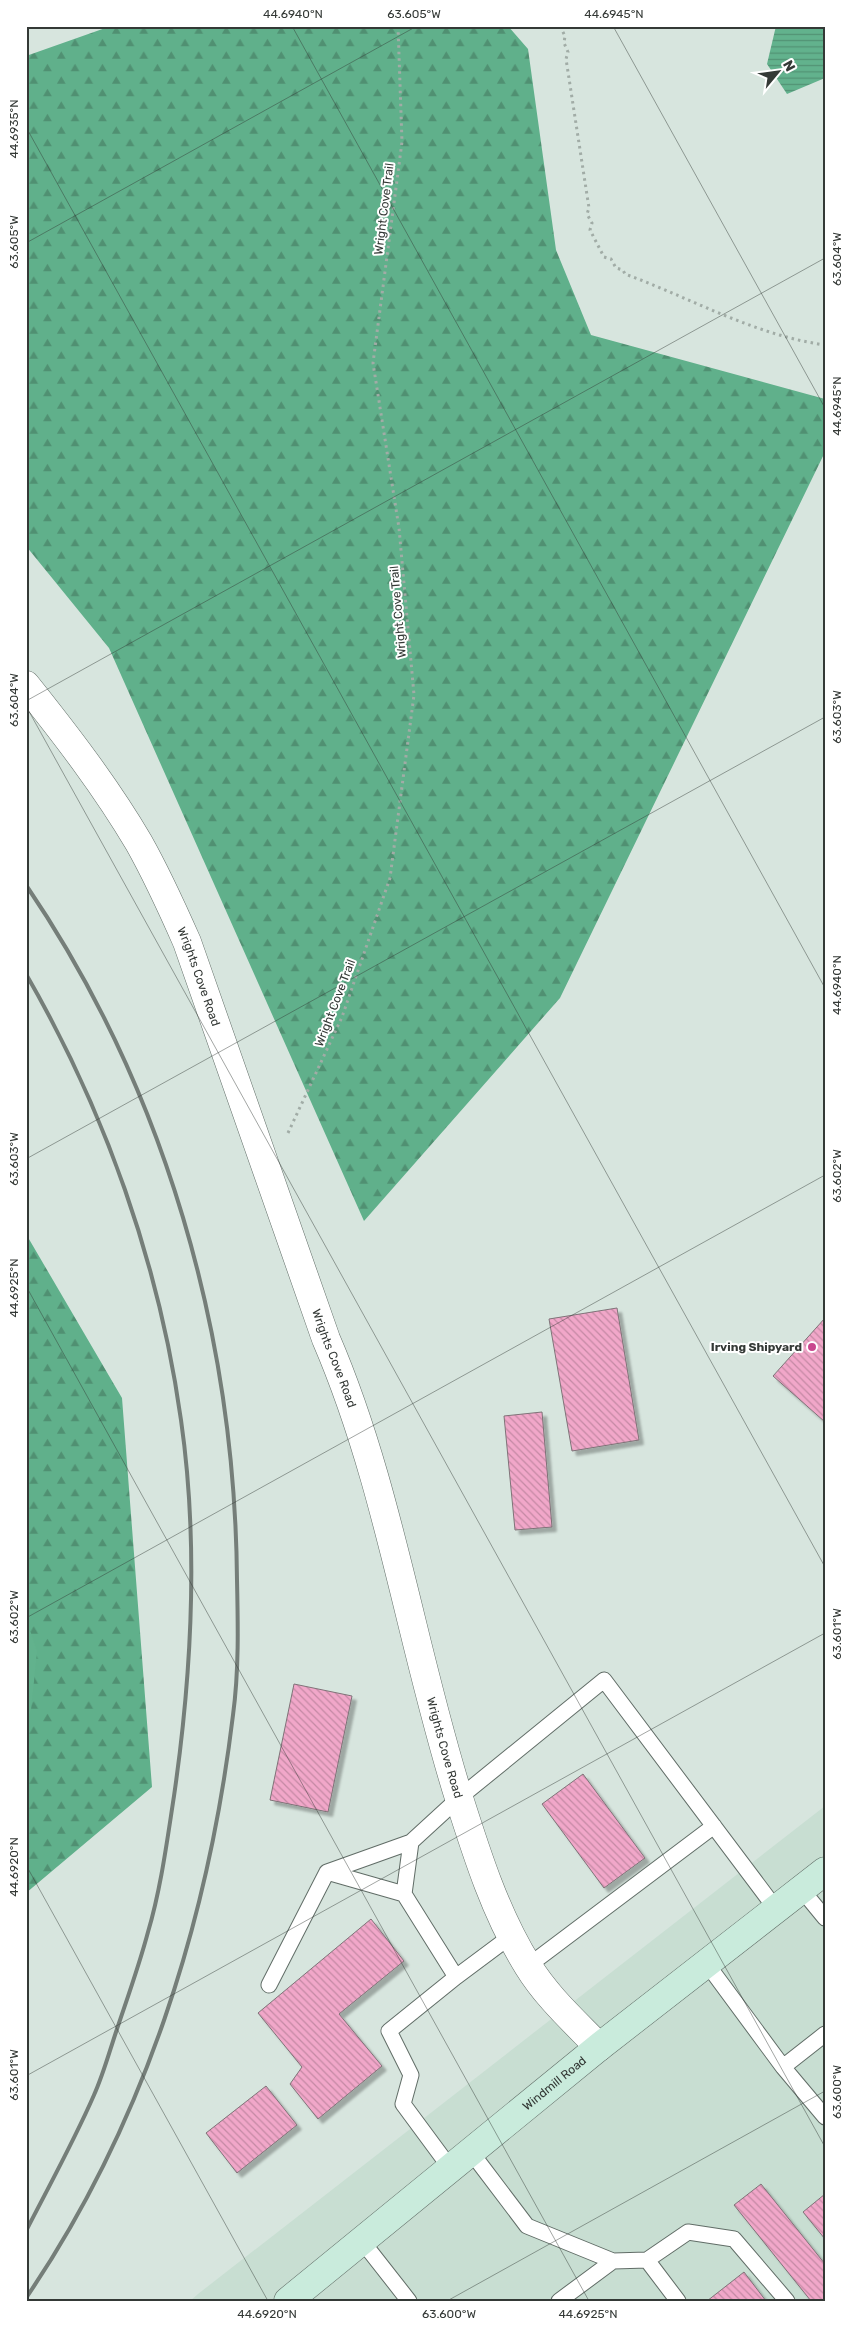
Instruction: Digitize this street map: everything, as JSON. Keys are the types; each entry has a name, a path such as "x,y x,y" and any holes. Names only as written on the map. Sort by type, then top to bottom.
{"main road":[{"name":"Windmill Road","path":"288,2301 599,2047 825,1871"}],"street":[{"name":"Wrights Cove Road","path":"26,685 77,749 138,842 165,891 187,942 326,1339 346,1385 394,1549 443,1746 488,1883 528,1966 548,1994 599,2047"}],"lane":[{"path":"269,1985 327,1872 411,1842 459,1798 604,1680 776,1909"},
{"path":"528,1966 714,1826"},
{"path":"411,1842 404,1894 456,1977"},
{"path":"327,1872 404,1894"},
{"path":"802,1890 825,1918"},
{"path":"512,1936 456,1977 390,2031 410,2075 403,2104 527,2226 613,2261 647,2260 688,2232 734,2239 787,2301"},
{"path":"707,1964 783,2067 825,2117"},
{"path":"783,2067 825,2034"},
{"path":"362,2241 409,2301"},
{"path":"647,2260 678,2301"},
{"path":"559,2301 613,2261"}],"path":[{"name":"Wright Cove Trail","path":"268,1174 342,1016 390,878 414,695 399,528 373,363 402,142 398,26"},
{"path":"560,26 566,36 564,43 568,52 566,59 589,208 587,214 592,223 590,230 604,257 611,259 616,268 623,270 625,274 765,331 792,339 825,345"}],"shaded area":[{"path":"776,26 825,26 825,78 787,94 767,64"},
{"path":"825,1806 825,2301 190,2301 198,2294"}],"green space":[{"path":"111,26 508,26 528,49 556,250 591,335 825,399 825,452 560,998 364,1221 109,648 26,546 26,56"},
{"path":"26,1234 122,1398 152,1787 26,1893"}],"building":[{"path":"617,1308 639,1440 572,1451 549,1319"},
{"name":"Irving Shipyard","path":"825,1318 825,1422 773,1376"},
{"path":"542,1412 552,1527 515,1530 504,1416"},
{"path":"294,1684 352,1696 328,1812 270,1800"},
{"path":"583,1774 645,1858 604,1888 542,1804"},
{"path":"371,1919 404,1961 339,2014 382,2066 318,2119 290,2084 302,2067 258,2013"},
{"path":"266,2086 297,2125 237,2173 206,2133"},
{"path":"761,2184 825,2264 825,2301 811,2301 734,2205"},
{"path":"825,2194 825,2239 803,2212"},
{"path":"744,2272 766,2301 707,2301"}],"waterway":[{"path":"26,1634 32,1652 26,1710"}],"railway":[{"path":"26,885 75,963 117,1045 153,1130 183,1217 206,1306 223,1397 233,1488 238,1631 235,1698 222,1792 207,1869 188,1945 164,2019 137,2092 105,2163 68,2232 26,2298"},
{"path":"26,974 80,1079 104,1134 143,1246 159,1303 181,1420 187,1467 191,1561 191,1608 185,1703 174,1796 153,1915 137,1970 97,2087 70,2146 26,2231"}],"place":[{"name":"Irving Shipyard","path":"812,1347"}]}
